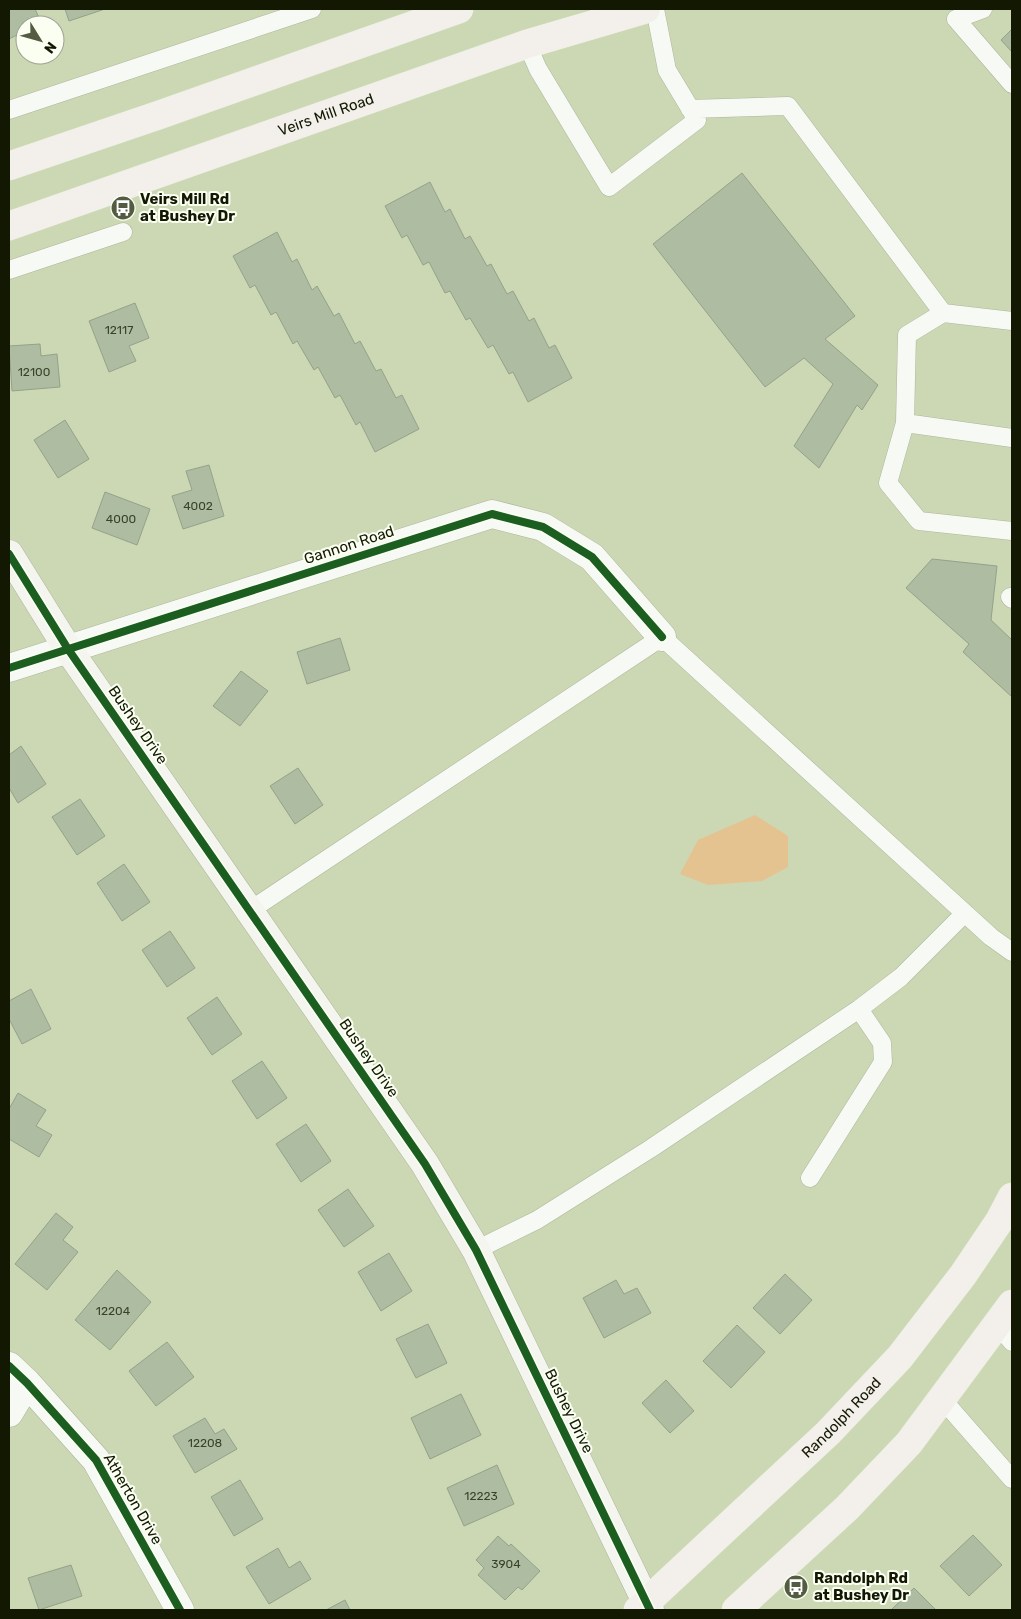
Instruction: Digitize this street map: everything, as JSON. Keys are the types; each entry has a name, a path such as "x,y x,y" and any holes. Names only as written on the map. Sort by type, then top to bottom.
{"main road":[{"path":"9,166 169,112 458,9"},
{"name":"Veirs Mill Road","path":"9,226 527,44 646,9"},
{"name":"Randolph Road","path":"645,1608 828,1433 900,1357 963,1275 1000,1220 1012,1197"},
{"path":"736,1610 847,1508 909,1443 942,1399 1007,1323"}],"street":[{"name":"Gannon Road","path":"9,668 492,514 543,527 592,557 662,637"},
{"name":"Bushey Drive","path":"9,554 68,649 425,1164 476,1250 645,1608"},
{"path":"9,1413 18,1374"},
{"name":"Atherton Drive","path":"18,1374 96,1460 180,1610"}],"lane":[{"path":"9,110 312,9"},
{"path":"527,44 538,70 609,187 697,120 667,70 655,9"},
{"path":"983,9 956,19 1012,84"},
{"path":"690,109 788,106 943,313"},
{"path":"9,270 123,232"},
{"path":"1012,321 943,313 907,335 905,423 888,483 919,520 1012,531"},
{"path":"905,423 1012,438"},
{"path":"250,911 662,637 991,937 1012,952"},
{"path":"476,1250 537,1220 634,1159 859,1009 901,977 965,913"},
{"path":"810,1178 883,1062 882,1043 859,1009"},
{"path":"942,1399 1012,1479"}],"shaded area":[{"path":"755,815 788,836 788,867 762,881 708,885 680,874 698,840"}],"building":[{"path":"9,9 35,9 38,15 15,15 15,36 9,39"},
{"path":"65,9 105,9 69,21"},
{"path":"1012,29 1012,52 1001,40"},
{"path":"742,173 855,316 825,339 878,385 862,410 857,405 819,468 794,446 833,384 804,358 765,387 653,244"},
{"path":"430,182 445,212 450,209 465,239 470,236 487,266 491,264 507,294 513,291 529,321 534,318 549,348 555,345 572,378 528,402 513,372 509,374 493,345 488,348 470,318 466,320 450,291 445,293 429,262 423,265 407,235 402,238 385,206"},
{"path":"277,232 292,262 297,259 312,290 317,286 334,316 339,313 355,344 360,341 376,371 381,369 396,398 402,395 419,429 375,452 360,422 356,425 340,395 335,398 318,367 314,370 297,341 293,344 276,312 271,315 255,285 250,288 233,256"},
{"path":"135,303 149,338 129,346 136,361 109,372 89,321"},
{"path":"40,344 41,356 57,354 60,387 12,391 9,346"},
{"path":"65,420 89,459 58,478 34,440"},
{"path":"209,465 224,516 183,529 172,496 192,490 186,471"},
{"path":"105,492 150,509 137,545 92,528"},
{"path":"932,559 997,566 991,620 1012,640 1012,697 963,652 969,644 906,588"},
{"path":"340,638 350,670 307,684 297,652"},
{"path":"241,671 268,691 240,726 213,706"},
{"path":"21,746 46,784 18,803 9,788 9,755"},
{"path":"298,768 323,805 295,824 270,786"},
{"path":"80,799 105,836 77,855 52,817"},
{"path":"124,864 150,902 122,921 97,883"},
{"path":"170,931 195,968 167,987 142,950"},
{"path":"31,989 51,1029 22,1044 9,1019 9,1001"},
{"path":"217,997 242,1034 212,1055 187,1018"},
{"path":"262,1061 287,1098 257,1119 232,1081"},
{"path":"18,1093 46,1110 36,1126 52,1135 39,1157 9,1139 9,1109"},
{"path":"306,1124 331,1161 301,1182 276,1144"},
{"path":"348,1189 374,1226 344,1247 318,1210"},
{"path":"56,1213 73,1227 63,1240 78,1252 47,1290 15,1264"},
{"path":"389,1253 412,1291 381,1311 358,1272"},
{"path":"117,1270 151,1302 110,1350 75,1320"},
{"path":"785,1274 812,1300 780,1334 753,1308"},
{"path":"616,1280 624,1294 637,1288 651,1313 604,1338 583,1298"},
{"path":"428,1324 447,1363 416,1378 396,1339"},
{"path":"737,1325 765,1352 731,1388 703,1361"},
{"path":"167,1342 194,1377 156,1406 129,1371"},
{"path":"666,1380 694,1411 670,1433 642,1403"},
{"path":"461,1394 481,1435 430,1459 411,1418"},
{"path":"205,1418 215,1434 224,1429 237,1449 195,1473 173,1436"},
{"path":"497,1465 514,1504 464,1526 447,1488"},
{"path":"240,1480 263,1519 234,1536 211,1497"},
{"path":"973,1535 1002,1565 969,1596 940,1566"},
{"path":"498,1536 509,1546 511,1544 540,1571 522,1590 518,1587 505,1600 478,1575 484,1568 476,1560"},
{"path":"278,1548 289,1568 300,1561 311,1579 269,1604 246,1567"},
{"path":"71,1565 82,1596 39,1610 28,1578"},
{"path":"914,1588 936,1610 891,1610"},
{"path":"345,1600 350,1610 326,1610"}],"cycle path":[{"path":"9,668 492,514 543,527 592,557 662,637"},
{"path":"9,554 68,649 425,1164 476,1250 650,1610"},
{"path":"9,1366 27,1383 96,1460 180,1610"}],"place":[{"name":"Veirs Mill Rd at Bushey Dr","path":"123,208"},
{"name":"Randolph Rd at Bushey Dr","path":"796,1587"}]}
